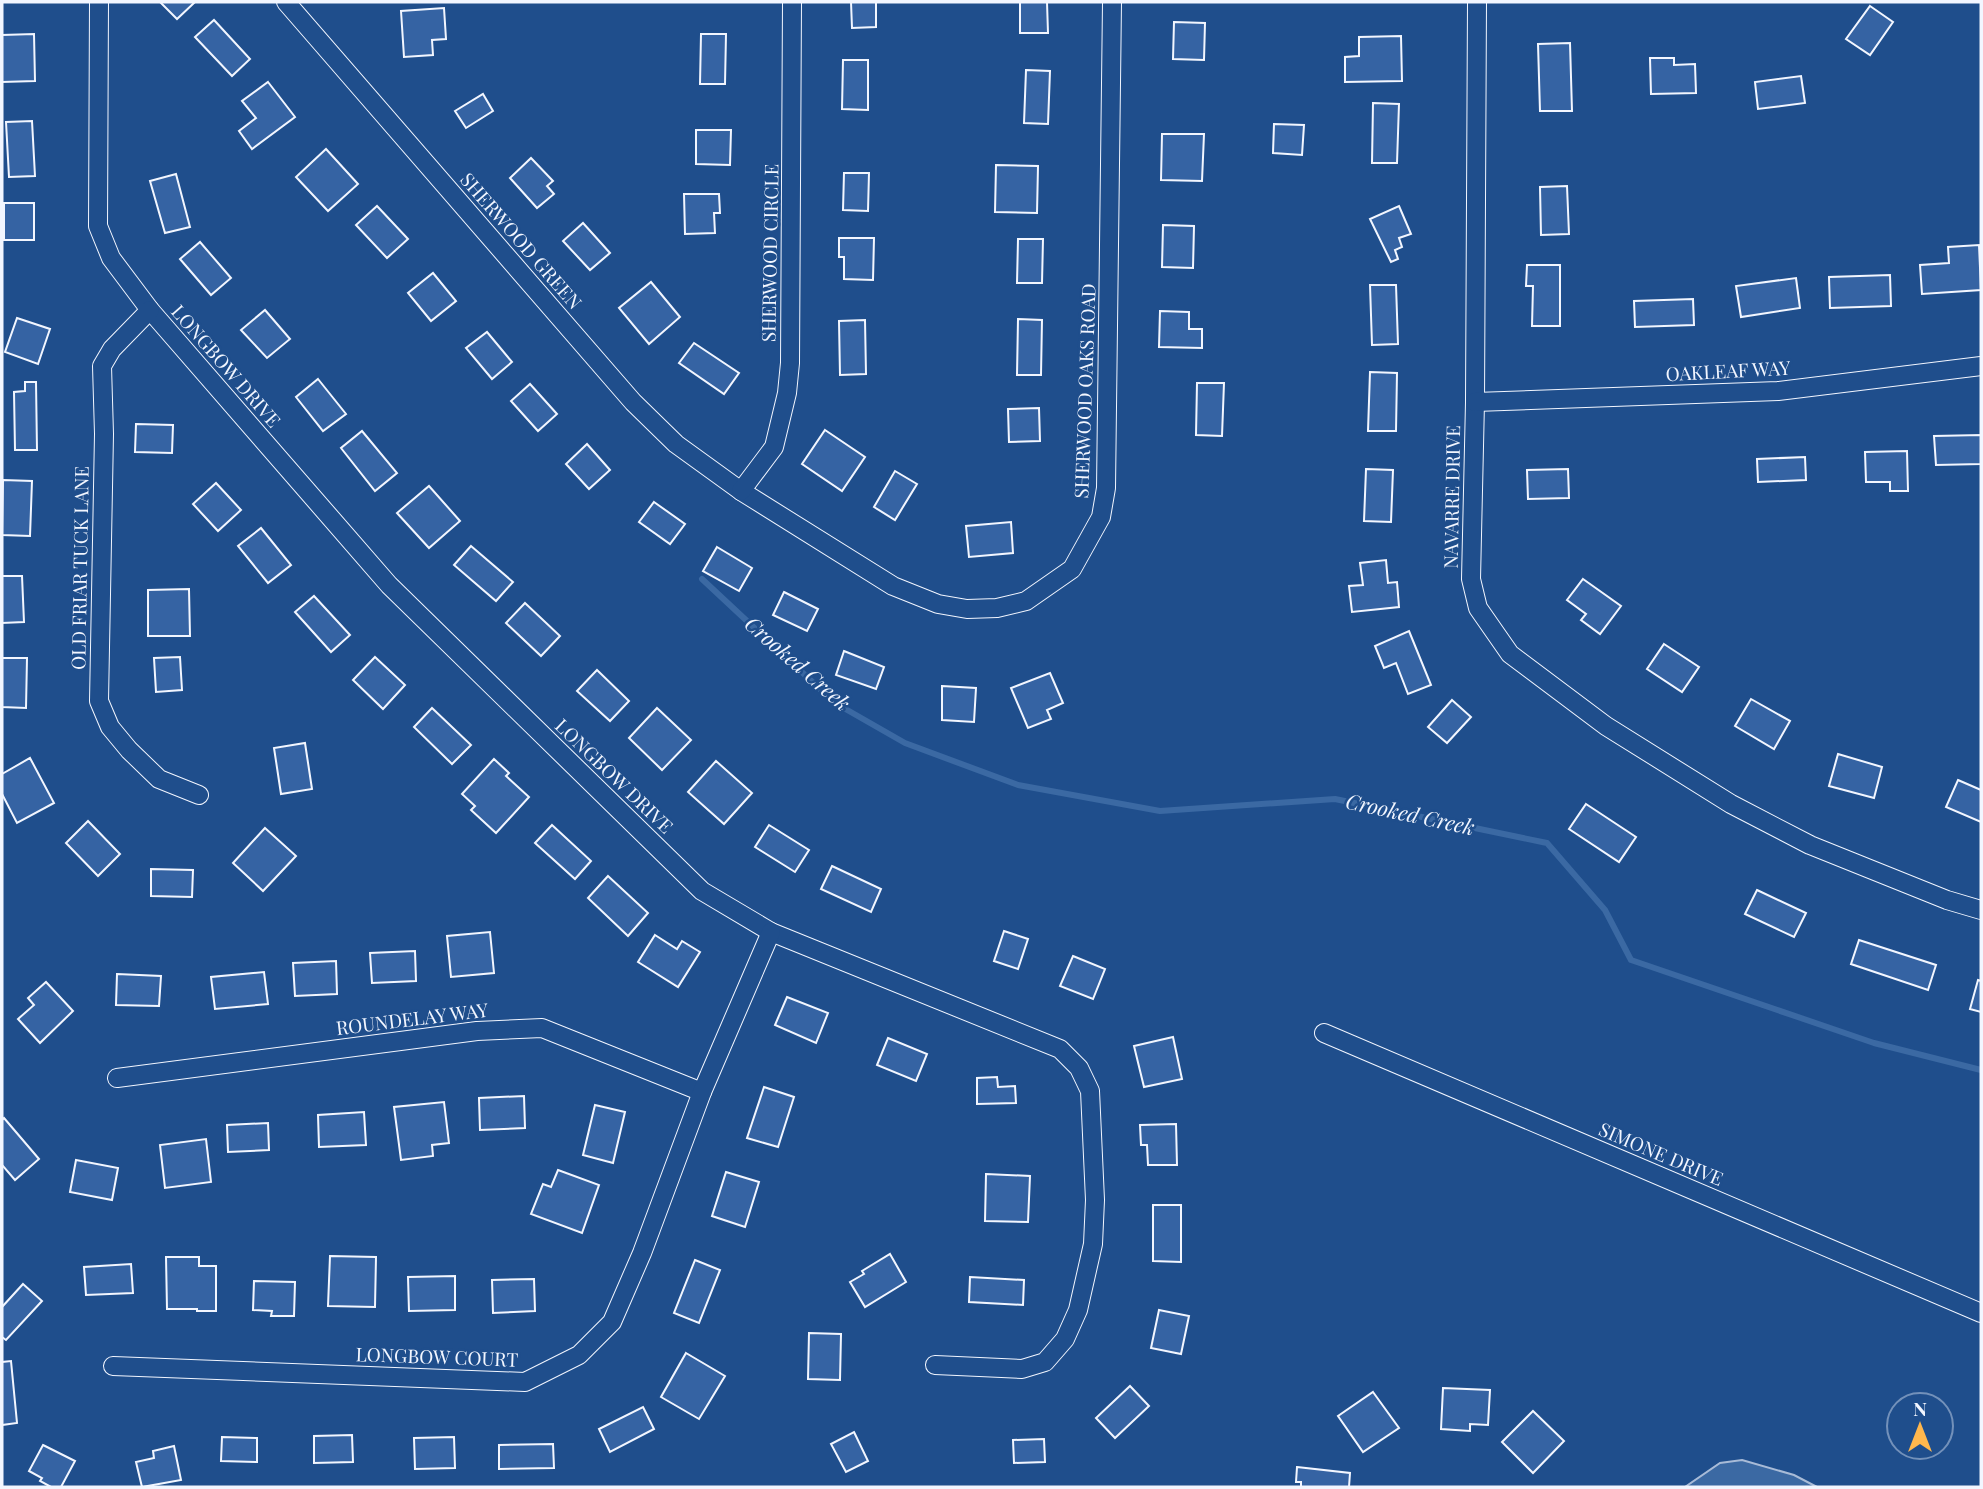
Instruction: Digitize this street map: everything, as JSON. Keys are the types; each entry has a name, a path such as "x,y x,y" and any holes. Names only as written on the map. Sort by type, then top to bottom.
{"street":[{"name":"LONGBOW DRIVE","path":"99,2 98,226 111,258 150,310 389,585 702,891 771,932 1060,1049 1079,1068 1090,1091 1095,1200 1093,1244 1077,1311 1065,1339 1045,1362 1022,1369 935,1365"},
{"name":"SHERWOOD CIRCLE","path":"741,491 774,447 787,393 790,363 792,2"},
{"name":"SHERWOOD OAKS ROAD","path":"741,491 893,586 938,604 967,609 997,608 1026,601 1072,569 1101,517 1106,488 1112,2"},
{"name":"NAVARRE DRIVE","path":"1477,2 1475,402 1471,579 1478,608 1510,654 1606,726 1731,804 1810,845 1947,900 1981,909"},
{"name":"SHERWOOD GREEN","path":"295,4 633,402 676,444 741,491"},
{"name":"OLD FRIAR TUCK LANE","path":"150,310 112,349 103,366 99,701 110,727 159,779 199,794"},
{"name":"OAKLEAF WAY","path":"1475,402 1779,391 1981,366"},
{"name":"LONGBOW COURT","path":"113,1366 525,1382 579,1355 612,1322 642,1253 702,1092 771,932"},
{"name":"ROUNDELAY WAY","path":"117,1078 477,1031 542,1028 702,1092"},
{"name":"SIMONE DRIVE","path":"1324,1033 1981,1313"}],"water":[{"path":"1742,1460 1794,1475 1817,1487 1685,1487 1720,1463"}],"building":[{"path":"160,2 195,2 177,19"},
{"path":"851,2 876,2 876,27 852,28"},
{"path":"1020,2 1047,2 1048,33 1020,33"},
{"path":"1870,6 1893,22 1870,55 1846,39"},
{"path":"444,8 446,39 432,40 433,55 404,57 401,11"},
{"path":"214,20 250,59 232,76 195,37"},
{"path":"1174,22 1205,23 1204,60 1173,59"},
{"path":"34,34 35,81 2,82 2,35"},
{"path":"701,34 726,34 725,84 700,84"},
{"path":"1401,36 1402,81 1345,82 1345,57 1359,56 1359,37"},
{"path":"1570,43 1572,111 1540,111 1538,44"},
{"path":"1650,58 1674,58 1674,65 1695,64 1696,93 1651,94"},
{"path":"843,60 868,60 868,110 842,109"},
{"path":"1026,70 1050,71 1048,124 1024,123"},
{"path":"1801,76 1805,103 1758,109 1755,82"},
{"path":"268,82 295,117 252,149 239,131 256,118 242,101"},
{"path":"483,94 493,111 466,128 455,111"},
{"path":"1373,103 1399,104 1397,163 1372,163"},
{"path":"32,121 35,176 9,177 6,122"},
{"path":"1274,124 1304,125 1302,155 1273,153"},
{"path":"696,130 731,130 730,165 696,164"},
{"path":"1162,134 1204,134 1202,181 1161,180"},
{"path":"326,149 358,184 328,211 296,177"},
{"path":"531,158 553,181 547,186 554,194 537,208 510,178"},
{"path":"996,165 1038,166 1037,213 995,212"},
{"path":"844,173 869,173 868,211 843,210"},
{"path":"176,174 190,227 165,233 150,181"},
{"path":"1567,186 1569,234 1541,235 1540,187"},
{"path":"684,194 719,194 720,213 714,213 715,233 685,234"},
{"path":"4,203 34,203 34,240 4,240"},
{"path":"377,206 408,239 387,258 356,225"},
{"path":"1399,206 1411,234 1399,238 1402,247 1395,250 1398,259 1391,262 1370,219"},
{"path":"583,223 610,253 590,270 563,241"},
{"path":"1163,225 1194,226 1193,268 1162,267"},
{"path":"839,238 874,238 873,280 844,279 844,257 839,257"},
{"path":"1018,239 1043,239 1042,283 1017,283"},
{"path":"200,242 231,278 211,295 180,259"},
{"path":"1979,245 1981,290 1922,294 1920,265 1949,263 1948,247"},
{"path":"1527,265 1560,265 1560,326 1532,326 1533,286 1526,286"},
{"path":"433,273 456,301 431,321 408,293"},
{"path":"1890,275 1891,306 1830,308 1829,277"},
{"path":"1796,278 1800,308 1741,317 1736,286"},
{"path":"651,282 680,317 649,344 619,308"},
{"path":"1370,285 1396,285 1398,344 1372,345"},
{"path":"1693,299 1694,325 1635,327 1634,301"},
{"path":"265,310 290,339 267,358 241,330"},
{"path":"1160,311 1189,312 1189,329 1202,329 1202,348 1159,347"},
{"path":"17,318 50,329 38,364 5,352"},
{"path":"1018,319 1042,320 1041,375 1017,375"},
{"path":"865,320 866,374 840,375 839,321"},
{"path":"487,332 512,362 492,379 466,348"},
{"path":"694,343 739,373 724,394 679,363"},
{"path":"1370,372 1397,373 1396,431 1368,431"},
{"path":"318,379 346,414 323,431 296,397"},
{"path":"25,382 36,382 37,450 15,450 14,392 25,391"},
{"path":"1197,383 1224,383 1222,436 1196,435"},
{"path":"530,384 557,414 538,431 511,401"},
{"path":"1039,408 1040,441 1009,442 1008,409"},
{"path":"136,424 173,425 172,453 135,452"},
{"path":"825,430 865,457 842,491 802,464"},
{"path":"362,431 397,473 375,491 341,448"},
{"path":"1981,435 1981,464 1936,465 1934,436"},
{"path":"587,444 610,470 589,489 566,464"},
{"path":"1907,451 1908,491 1890,491 1890,482 1866,482 1865,452"},
{"path":"1805,457 1806,480 1758,482 1757,459"},
{"path":"1366,469 1393,470 1391,522 1364,521"},
{"path":"1568,469 1569,498 1528,499 1527,470"},
{"path":"895,471 917,484 895,520 874,507"},
{"path":"3,480 32,481 30,536 2,535"},
{"path":"216,483 241,510 218,531 193,504"},
{"path":"429,486 460,521 429,548 397,513"},
{"path":"654,502 685,524 670,544 639,522"},
{"path":"1011,522 1013,553 969,557 966,526"},
{"path":"261,528 291,565 268,583 238,546"},
{"path":"471,546 513,582 496,601 454,565"},
{"path":"717,547 752,568 739,591 703,571"},
{"path":"1386,560 1388,583 1397,582 1399,607 1352,612 1349,586 1363,585 1360,563"},
{"path":"2,576 22,576 24,622 2,623"},
{"path":"1583,579 1621,606 1600,634 1581,620 1586,614 1567,600"},
{"path":"189,589 190,636 148,636 148,590"},
{"path":"784,592 818,609 807,631 773,615"},
{"path":"314,596 350,635 331,652 295,612"},
{"path":"525,603 560,636 541,656 506,623"},
{"path":"1409,631 1431,685 1408,694 1396,663 1384,668 1375,646"},
{"path":"1664,644 1699,667 1682,692 1647,669"},
{"path":"844,651 884,667 876,689 836,675"},
{"path":"180,657 182,690 156,692 154,658"},
{"path":"375,657 405,685 383,709 353,680"},
{"path":"2,658 27,658 26,708 2,707"},
{"path":"597,670 629,701 610,721 577,691"},
{"path":"1050,673 1063,703 1047,710 1051,719 1028,728 1011,688"},
{"path":"942,686 976,688 974,722 942,720"},
{"path":"1751,699 1790,721 1774,749 1735,726"},
{"path":"1452,700 1471,717 1447,743 1428,727"},
{"path":"432,708 471,745 452,764 414,727"},
{"path":"657,708 691,740 662,770 629,738"},
{"path":"305,743 312,789 281,794 274,748"},
{"path":"1838,754 1882,767 1874,798 1829,786"},
{"path":"30,758 54,803 17,823 2,794 2,774"},
{"path":"494,759 509,773 506,776 529,797 496,833 471,810 475,806 462,794"},
{"path":"716,761 752,793 724,824 688,792"},
{"path":"1958,780 1981,790 1981,822 1946,807"},
{"path":"1586,804 1636,837 1619,862 1569,829"},
{"path":"88,821 120,854 98,876 66,843"},
{"path":"552,825 591,861 575,879 535,843"},
{"path":"769,825 809,850 795,872 755,847"},
{"path":"265,828 296,856 263,891 233,863"},
{"path":"832,866 881,889 871,912 821,889"},
{"path":"151,869 193,870 192,897 151,896"},
{"path":"608,876 648,913 628,936 588,898"},
{"path":"1757,890 1806,913 1794,937 1745,914"},
{"path":"1004,931 1028,939 1018,969 994,961"},
{"path":"490,932 494,973 451,977 447,936"},
{"path":"655,935 677,949 682,941 700,952 678,987 638,962"},
{"path":"1859,940 1936,965 1928,990 1851,964"},
{"path":"415,951 416,981 372,983 370,953"},
{"path":"1073,956 1105,969 1093,999 1060,986"},
{"path":"336,961 337,994 295,996 293,963"},
{"path":"264,972 268,1004 215,1009 211,977"},
{"path":"117,974 161,976 159,1006 116,1005"},
{"path":"1978,980 1981,981 1981,1012 1970,1009"},
{"path":"46,982 73,1011 40,1043 18,1019 34,1005 28,998"},
{"path":"787,997 828,1013 816,1043 775,1025"},
{"path":"1173,1037 1182,1079 1144,1087 1134,1046"},
{"path":"888,1038 927,1054 916,1081 877,1065"},
{"path":"997,1077 998,1087 1015,1086 1016,1103 977,1104 977,1078"},
{"path":"764,1087 794,1097 778,1147 747,1138"},
{"path":"524,1096 525,1128 480,1130 479,1098"},
{"path":"444,1102 449,1143 432,1145 433,1156 401,1160 394,1107"},
{"path":"595,1105 625,1112 613,1163 583,1155"},
{"path":"364,1112 366,1145 319,1147 318,1115"},
{"path":"4,1118 39,1159 15,1180 2,1165"},
{"path":"268,1123 269,1150 228,1152 227,1125"},
{"path":"1176,1124 1177,1165 1148,1165 1147,1145 1141,1145 1140,1125"},
{"path":"206,1139 211,1182 165,1188 160,1145"},
{"path":"76,1160 118,1168 112,1200 70,1192"},
{"path":"558,1170 599,1185 582,1233 531,1214 543,1184 551,1187"},
{"path":"726,1172 759,1182 745,1227 712,1216"},
{"path":"986,1174 1030,1176 1028,1222 985,1221"},
{"path":"1153,1205 1181,1205 1181,1262 1153,1261"},
{"path":"890,1254 906,1282 865,1307 850,1282 864,1274 862,1271"},
{"path":"330,1256 376,1257 375,1307 328,1306"},
{"path":"166,1257 199,1257 199,1266 216,1266 216,1311 167,1309"},
{"path":"695,1260 720,1270 699,1323 674,1313"},
{"path":"131,1264 133,1293 86,1295 84,1267"},
{"path":"455,1276 455,1310 409,1311 408,1277"},
{"path":"970,1277 1024,1280 1023,1305 969,1302"},
{"path":"534,1279 535,1311 493,1313 492,1280"},
{"path":"254,1281 295,1282 294,1316 271,1316 272,1311 253,1310"},
{"path":"23,1284 42,1301 6,1340 2,1337 2,1307"},
{"path":"1159,1310 1189,1316 1181,1354 1151,1348"},
{"path":"809,1333 841,1334 840,1380 808,1379"},
{"path":"686,1353 725,1376 699,1419 661,1397"},
{"path":"11,1361 17,1423 2,1425 2,1362"},
{"path":"1130,1386 1149,1406 1115,1438 1096,1418"},
{"path":"1443,1388 1490,1390 1488,1425 1470,1424 1470,1431 1441,1429"},
{"path":"1373,1392 1399,1428 1363,1452 1338,1416"},
{"path":"643,1407 654,1429 610,1452 599,1429"},
{"path":"1533,1411 1564,1441 1533,1473 1502,1442"},
{"path":"854,1432 868,1461 846,1472 831,1444"},
{"path":"352,1435 353,1462 314,1463 314,1436"},
{"path":"222,1437 257,1438 257,1462 221,1461"},
{"path":"454,1437 455,1468 415,1469 414,1438"},
{"path":"1044,1439 1045,1462 1014,1463 1013,1440"},
{"path":"553,1444 554,1468 499,1469 499,1445"},
{"path":"43,1445 75,1461 61,1487 51,1487 29,1471"},
{"path":"174,1446 181,1480 142,1487 136,1462 154,1458 153,1451"},
{"path":"1297,1467 1350,1473 1349,1487 1301,1487 1301,1482 1296,1482"}],"waterway":[{"name":"Crooked Creek","path":"702,579 835,703 905,743 1018,785 1160,811 1335,799 1547,843 1605,910 1631,960 1874,1043 1981,1070"}]}
